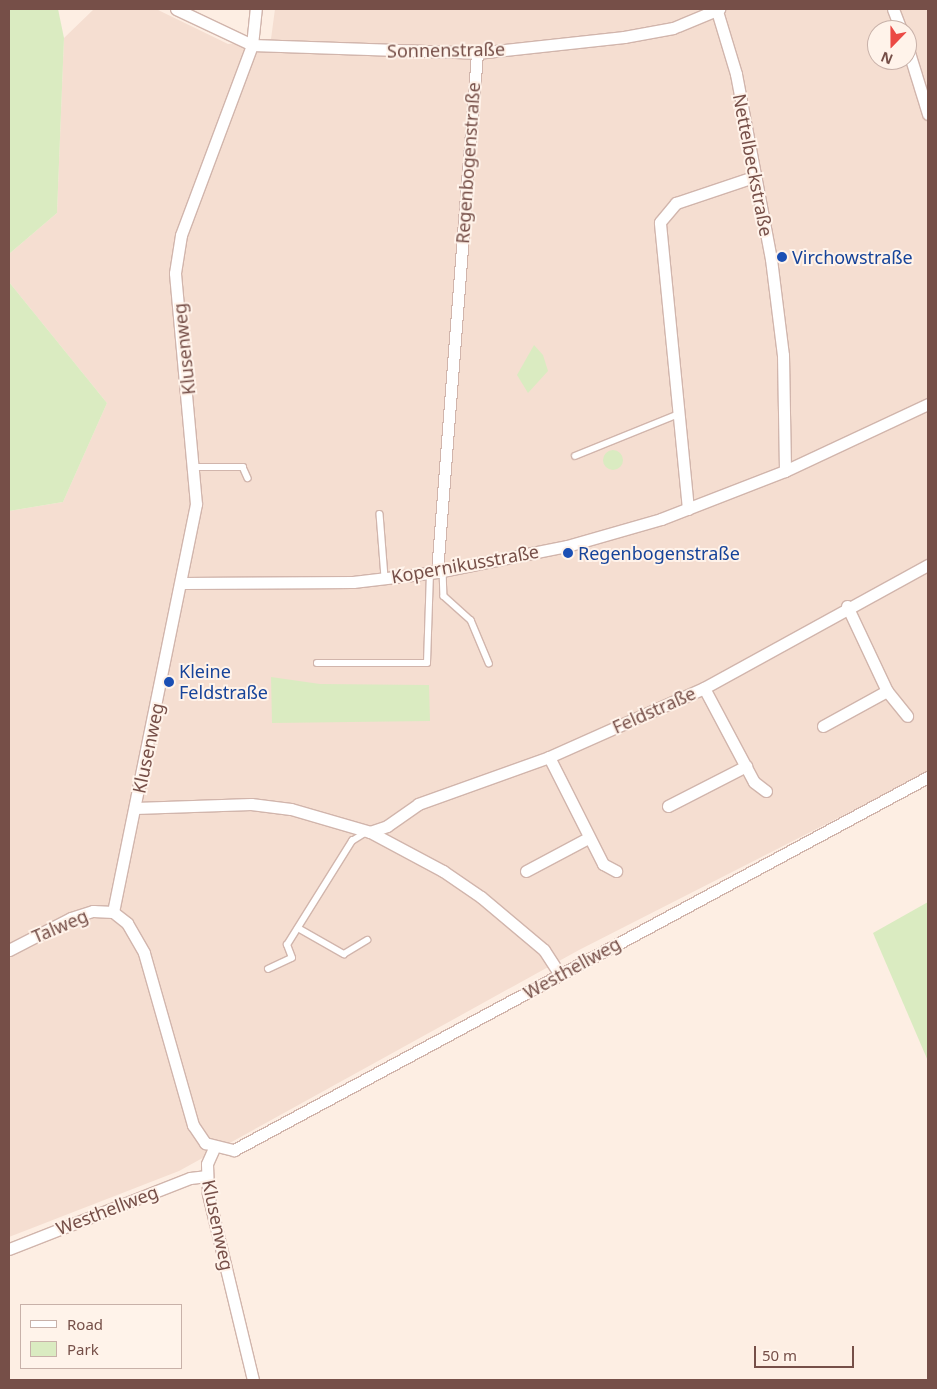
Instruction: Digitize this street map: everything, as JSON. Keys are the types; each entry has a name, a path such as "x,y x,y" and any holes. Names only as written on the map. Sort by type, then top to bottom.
{"street":[{"name":"Sonnenstraße","path":"176,9 252,45 477,53 624,37 673,28 718,10"},
{"name":"Klusenweg","path":"113,912 184,583 196,504 175,273 181,235 252,45 256,9"},
{"name":"Nettelbeckstraße","path":"718,10 756,176 783,355 785,471"},
{"name":"Regenbogenstraße","path":"437,571 477,53"},
{"path":"914,70 928,114"},
{"path":"688,509 660,222 676,203 756,176"},
{"name":"Kopernikusstraße","path":"184,583 385,578 437,571 568,546 688,509 785,471 928,404"},
{"name":"Feldstraße","path":"370,832 418,804 549,757 704,688 847,606 928,564"},
{"path":"847,606 887,691 907,716"},
{"path":"704,688 746,766 766,791"},
{"path":"823,726 887,691"},
{"path":"549,757 588,838 603,864 616,871"},
{"path":"668,806 746,766"},
{"name":"Westhellweg","path":"214,1148 234,1150 928,777"},
{"path":"136,807 251,804 291,809 370,832 443,870 481,897 544,950 560,976"},
{"path":"526,871 588,838"},
{"name":"Talweg","path":"9,950 71,918 93,911 113,912"},
{"path":"113,912 126,923 144,953 186,1106 200,1137 214,1148"},
{"name":"Klusenweg","path":"214,1148 206,1176 253,1380"},
{"name":"Westhellweg","path":"9,1249 190,1178 206,1176"}],"lane":[{"path":"575,456 679,414"},
{"path":"194,467 243,467 248,478"},
{"path":"380,514 385,578"},
{"path":"437,571 444,596 471,620 490,663"},
{"path":"317,663 427,663 437,571"},
{"path":"268,969 292,958 287,945 352,841 370,832"},
{"path":"298,928 344,954 367,940"}],"shaded area":[{"path":"94,9 156,9 228,44 271,39 275,9 928,9 928,772 579,950 179,1171 9,1237 9,511 63,502 107,403 9,282 9,254 57,213 64,38"}],"green space":[{"path":"9,9 58,9 64,38 57,213 9,254"},
{"path":"9,282 107,403 63,502 9,511"},
{"path":"534,345 543,355 548,371 528,393 517,375"},
{"path":"613,450 620,453 623,460 620,467 613,470 606,467 603,460 606,453"},
{"path":"271,677 320,684 429,685 430,721 272,723"},
{"path":"928,902 928,1061 873,933"}],"place":[{"name":"Virchowstraße","path":"782,257"},
{"name":"Regenbogenstraße","path":"568,553"},
{"name":"Kleine Feldstraße","path":"169,682"}]}
